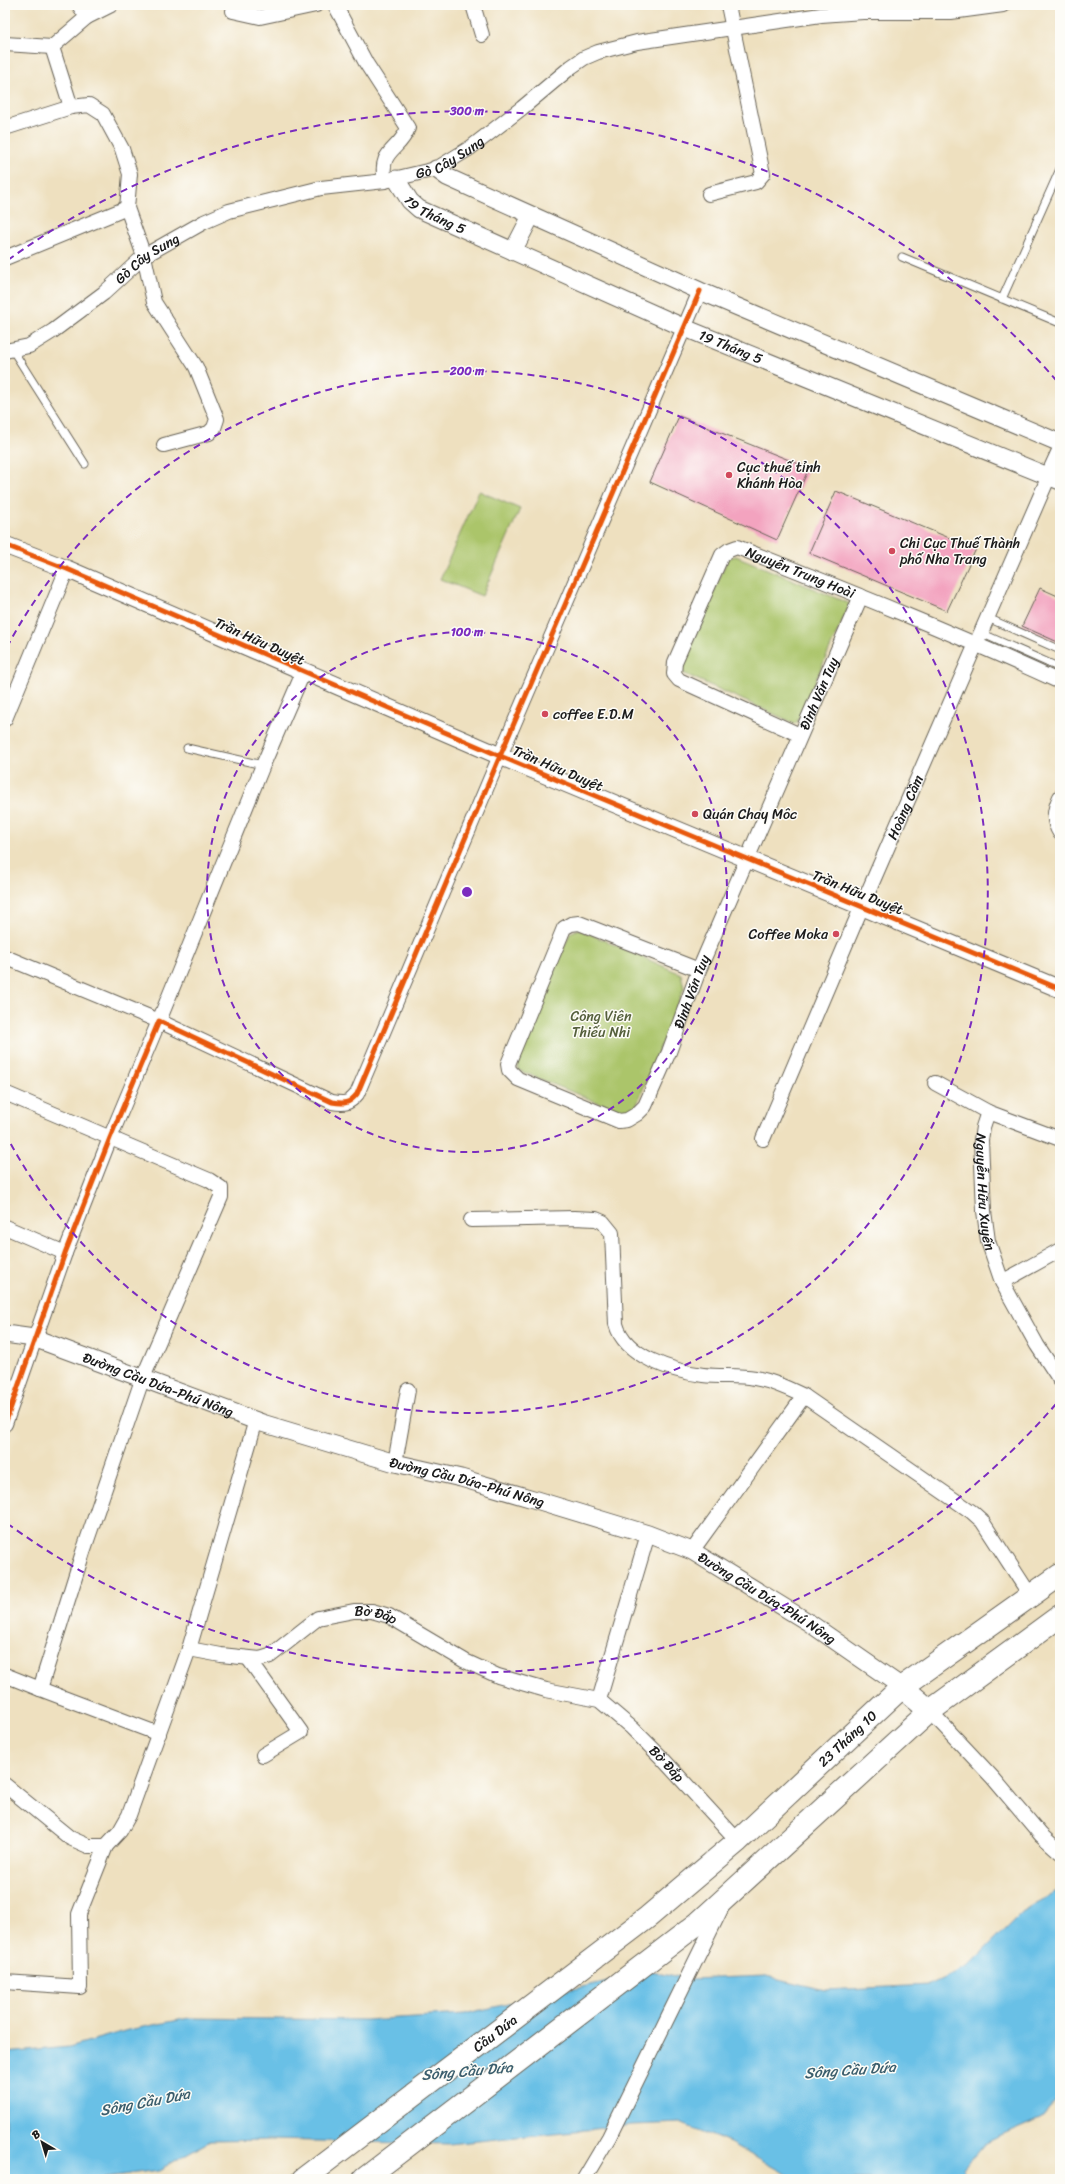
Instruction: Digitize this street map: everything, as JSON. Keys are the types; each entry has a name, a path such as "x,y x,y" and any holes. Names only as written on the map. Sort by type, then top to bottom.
{"main road":[{"name":"23 Tháng 10","path":"648,1917 738,1841 902,1687 1030,1595 1060,1576"},
{"path":"364,2179 671,1945 728,1897 930,1711 1060,1616"},
{"path":"902,1687 930,1711"},
{"name":"Cầu Dứa","path":"303,2179 648,1917"}],"street":[{"path":"79,5 87,17"},
{"path":"5,44 52,47 87,17 112,5"},
{"path":"233,11 260,17 316,5"},
{"path":"336,5 366,63 408,128 406,136 389,151 384,160 382,170 390,180"},
{"path":"473,5 482,35"},
{"path":"709,194 756,182 763,174 728,5"},
{"name":"Gò Cây Sung","path":"7,348 29,346 53,331 104,293 144,256 204,222 229,211 321,188 390,180 436,169 470,148 584,58 620,45 821,15 864,12 950,12 1003,5"},
{"path":"52,47 70,107"},
{"path":"5,128 70,107 89,105 103,114 122,148 130,174 127,208 144,256 154,302 196,367 216,419 214,428 209,433 164,445"},
{"path":"436,169 447,177 531,216 700,290 1060,443"},
{"name":"19 Tháng 5","path":"390,180 419,209 685,328 1055,479"},
{"path":"5,258 127,208"},
{"path":"514,251 531,216"},
{"path":"5,957 158,1021 332,1102 344,1104 352,1101 357,1094 700,290"},
{"path":"1055,479 1060,452"},
{"name":"Hoàng Cầm","path":"763,1139 862,906 979,638 1055,479"},
{"name":"Trần Hữu Duyệt","path":"5,545 67,569 304,673 500,756 1060,989"},
{"name":"Nguyễn Trung Hoài","path":"800,735 679,680 673,671 675,662 722,555 737,547 861,596 979,638 1060,682"},
{"path":"5,719 67,569"},
{"name":"Đinh Văn Tuy","path":"699,970 579,923 571,924 564,928 508,1064 509,1070 518,1079 619,1121 627,1120 637,1114 645,1106 669,1052 699,970 861,596"},
{"path":"5,1424 65,1253 110,1138 263,765 304,673"},
{"path":"1060,797 1054,814 1055,825 1060,833"},
{"path":"935,1083 988,1112"},
{"path":"5,1093 209,1180 221,1188 221,1197 142,1380 83,1552 40,1689"},
{"name":"Nguyễn Hữu Xuyến","path":"1060,1139 988,1112 983,1127 981,1140 984,1211 988,1241 1002,1282 1037,1345 1060,1380"},
{"path":"471,1220 574,1218 603,1222 612,1233 616,1324 620,1337 634,1351 674,1369 704,1375 756,1378 784,1386 804,1396 972,1512 982,1521 1030,1595"},
{"path":"5,1227 65,1253"},
{"path":"1002,1282 1060,1250"},
{"name":"Đường Cầu Dứa-Phú Nông","path":"5,1334 34,1338 142,1380 256,1420 395,1463 461,1478 648,1534 692,1551 808,1622 902,1687"},
{"path":"395,1463 408,1390"},
{"path":"692,1551 804,1396"},
{"path":"5,1982 80,1987 79,1914 106,1846 120,1831 129,1815 159,1734 189,1648 256,1420"},
{"path":"599,1700 648,1534"},
{"name":"Bờ Đắp","path":"189,1648 248,1658 270,1656 318,1618 354,1610 372,1611 389,1616 465,1661 498,1676 546,1690 599,1700 632,1728 660,1756 738,1841"},
{"path":"248,1658 301,1732 263,1755"},
{"path":"5,1675 159,1734"},
{"path":"930,1711 993,1778 1041,1835 1060,1852"},
{"path":"5,1785 70,1838 88,1846 106,1846"},
{"path":"584,2179 609,2137 728,1897"}],"lane":[{"path":"1002,299 1060,169"},
{"path":"902,256 1060,323"},
{"path":"7,348 85,464"},
{"path":"988,618 1060,650"},
{"path":"979,638 1060,668"},
{"path":"187,748 263,765"}],"green space":[{"path":"479,491 520,509 482,596 440,579"},
{"path":"736,556 850,604 796,724 683,673 682,667 728,558"},
{"name":"Công Viên Thiếu Nhi","path":"578,929 681,974 684,988 637,1104 632,1110 621,1112 518,1070 518,1059 570,933"}],"water":[{"name":"Sông Cầu Dứa","path":"1060,1889 1060,2097 1042,2118 985,2143 964,2168 966,2179 794,2179 730,2143 680,2123 632,2125 449,2144 272,2140 210,2141 159,2170 92,2179 5,2179 5,2053 69,2047 128,2030 189,2018 366,2020 464,2014 652,1971 689,1979 766,1976 825,1990 929,1985 967,1967 1021,1913"}],"building":[{"name":"Cục thuế tỉnh Khánh Hòa","path":"679,416 809,468 777,540 650,482"},
{"name":"Chi Cục Thuế Thành phố Nha Trang","path":"836,491 976,549 947,611 809,553"},
{"path":"1040,588 1060,597 1060,643 1022,626"}],"cycle path":[{"path":"5,1424 65,1253 110,1138 159,1021 332,1102 346,1102 351,1100 357,1094 500,756 700,291"},
{"path":"5,545 67,569 500,756 1060,989"}],"place":[{"name":"Cục thuế tỉnh Khánh Hòa","path":"729,475"},
{"name":"Chi Cục Thuế Thành phố Nha Trang","path":"892,551"},
{"name":"coffee E.D.M","path":"545,714"},
{"name":"Quán Chay Môc","path":"695,814"},
{"name":"Coffee Moka","path":"836,934"}]}
